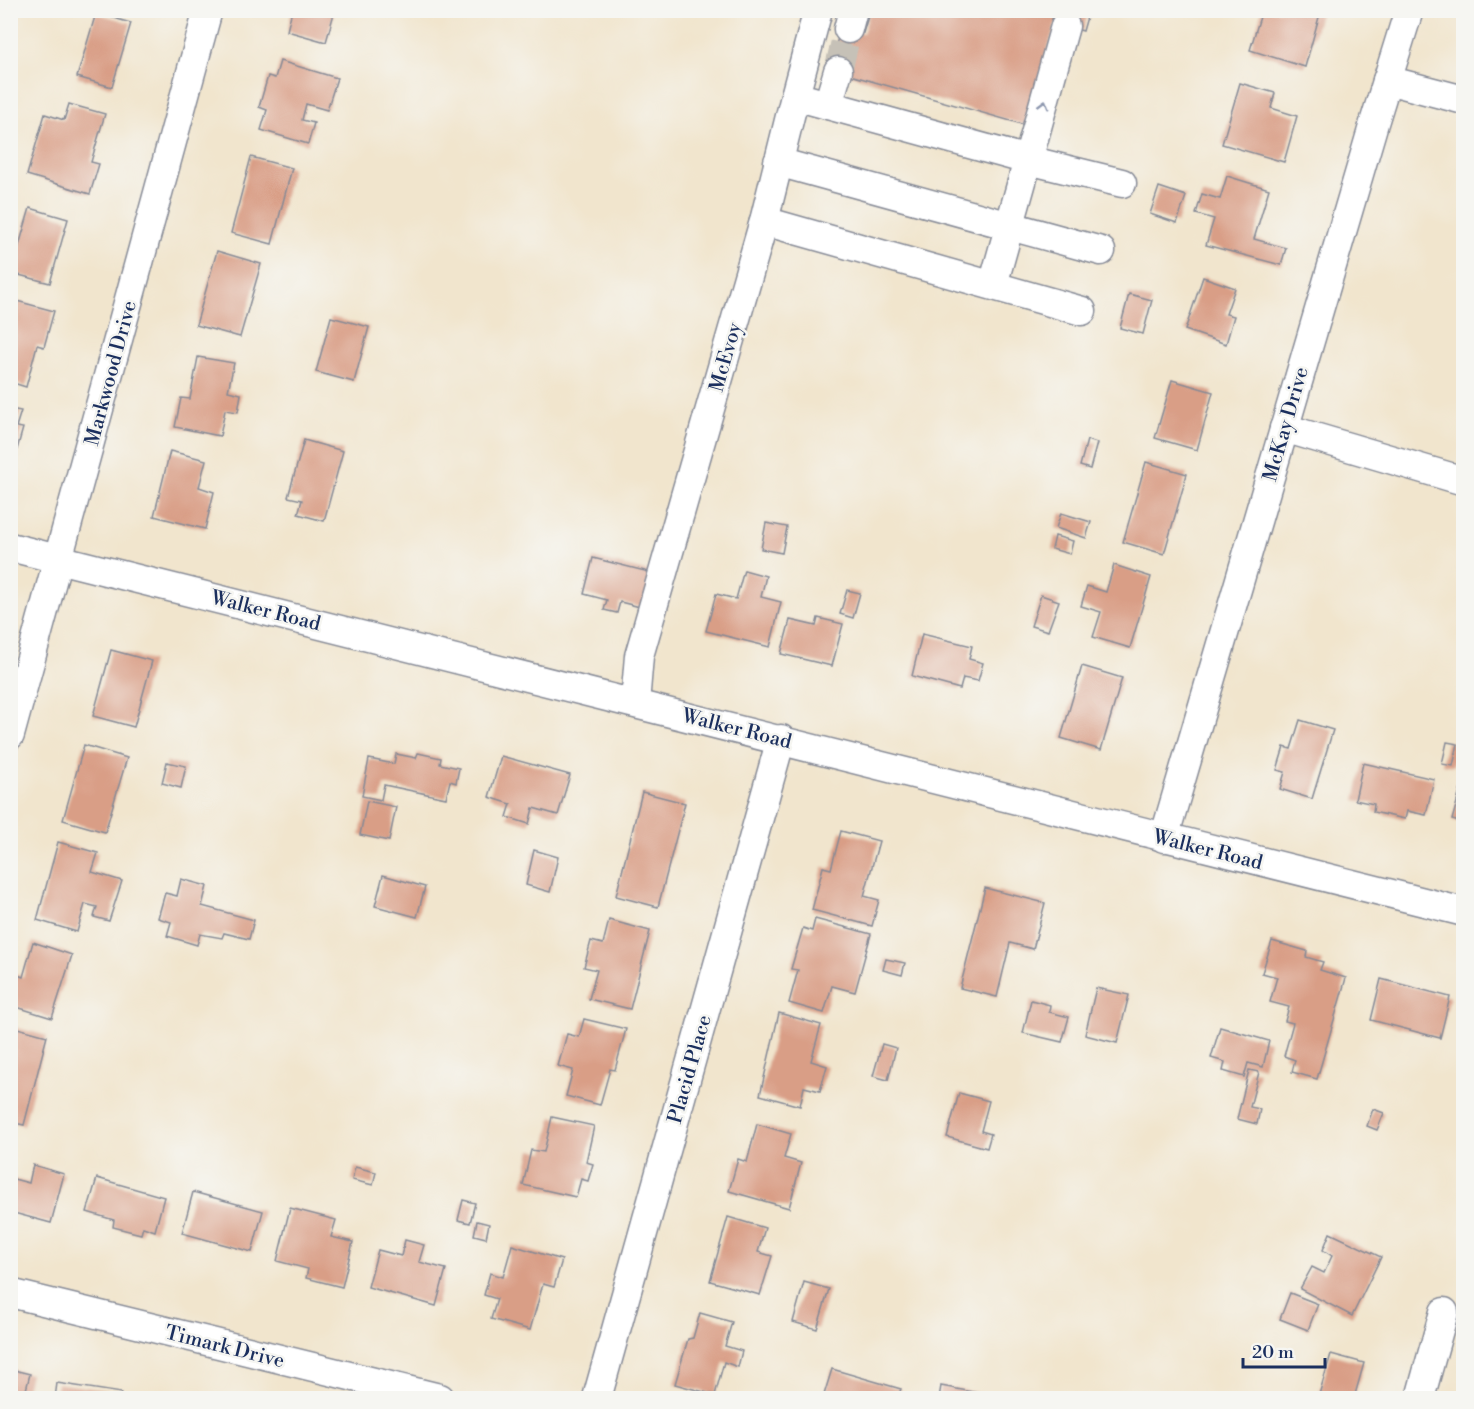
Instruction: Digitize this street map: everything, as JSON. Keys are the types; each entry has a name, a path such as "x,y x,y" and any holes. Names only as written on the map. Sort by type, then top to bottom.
{"street":[{"name":"Markwood Drive","path":"10,735 60,559 208,10"},
{"name":"McEvoy","path":"635,703 639,656 764,221 818,10"},
{"name":"McKay Drive","path":"1164,838 1409,10"},
{"path":"993,285 1065,26"},
{"path":"828,105 838,71"},
{"path":"1387,80 1464,100"},
{"path":"795,96 1028,160 1122,183"},
{"path":"778,162 1101,251"},
{"path":"764,221 1082,311"},
{"path":"1284,428 1464,481"},
{"name":"Walker Road","path":"10,547 1464,912"},
{"name":"Placid Place","path":"597,1398 781,739"},
{"name":"Timark Drive","path":"10,1293 440,1398"},
{"path":"1420,1398 1444,1312"}],"building":[{"path":"292,10 335,10 326,42 287,31"},
{"path":"870,10 1089,10 1083,31 1056,23 1025,125 829,69 841,27 863,33"},
{"path":"1262,10 1321,10 1305,67 1250,50"},
{"path":"96,13 131,23 112,87 77,77"},
{"path":"280,61 337,78 327,110 306,104 302,120 314,123 308,144 261,130 267,110 259,107 268,76 275,78"},
{"path":"1240,83 1275,93 1271,108 1297,116 1284,162 1222,144"},
{"path":"69,104 105,114 91,162 99,164 90,194 27,175 45,114 64,120"},
{"path":"251,157 292,168 272,244 231,233"},
{"path":"1227,176 1269,189 1254,239 1286,248 1281,265 1206,245 1214,219 1196,214 1202,194 1220,199"},
{"path":"1159,187 1186,196 1177,223 1150,214"},
{"path":"30,208 68,219 50,283 11,273"},
{"path":"217,251 261,264 240,337 196,325"},
{"path":"1203,277 1235,288 1226,314 1234,316 1226,344 1185,330"},
{"path":"1129,294 1152,300 1143,334 1120,328"},
{"path":"13,300 54,311 44,347 37,345 26,387 10,382 10,309"},
{"path":"331,317 369,327 354,382 316,372"},
{"path":"198,357 234,363 228,391 241,394 238,412 225,410 220,436 175,427 181,398 190,399"},
{"path":"1172,380 1213,392 1197,450 1155,438"},
{"path":"10,409 21,411 16,427 23,428 16,453 10,451"},
{"path":"304,440 343,451 324,521 298,514 302,500 288,497"},
{"path":"1087,440 1097,443 1090,469 1080,466"},
{"path":"170,451 206,460 199,487 214,492 205,529 154,516"},
{"path":"1146,462 1187,474 1164,554 1123,542"},
{"path":"1061,513 1091,522 1086,538 1056,528"},
{"path":"766,523 787,527 782,553 761,549"},
{"path":"1055,536 1073,541 1070,554 1052,549"},
{"path":"593,558 661,575 652,610 620,602 617,613 604,610 607,600 584,594"},
{"path":"1114,565 1151,577 1130,648 1093,637 1101,612 1081,606 1087,586 1106,592"},
{"path":"744,570 766,576 761,597 781,602 770,647 706,631 716,594 736,599"},
{"path":"847,590 860,593 853,618 840,614"},
{"path":"1041,595 1059,601 1048,631 1031,626"},
{"path":"818,618 843,624 832,666 781,654 790,620 816,626"},
{"path":"922,634 972,646 969,659 983,663 978,681 963,678 960,689 912,676"},
{"path":"111,650 152,661 134,727 93,716"},
{"path":"1082,666 1122,678 1101,750 1061,738"},
{"path":"1300,720 1333,730 1312,799 1280,789 1285,772 1277,770 1284,747 1291,749"},
{"path":"1447,742 1458,744 1453,766 1442,764"},
{"path":"84,745 127,758 105,832 63,820"},
{"path":"418,753 441,758 440,764 459,768 456,783 450,781 446,798 384,785 381,800 362,796 369,759 394,764 396,754 416,758"},
{"path":"501,756 570,775 558,815 533,808 529,824 507,817 511,804 489,797"},
{"path":"167,762 186,766 181,788 162,783"},
{"path":"1363,763 1434,779 1426,815 1407,811 1405,819 1373,812 1374,804 1355,800"},
{"path":"1462,784 1464,784 1464,823 1452,820"},
{"path":"642,792 685,803 658,907 616,896"},
{"path":"367,801 396,807 389,841 360,835"},
{"path":"841,831 879,841 864,896 879,900 872,926 812,910 823,867 831,869"},
{"path":"58,842 98,853 92,872 122,881 109,921 94,917 97,907 85,904 77,932 37,920"},
{"path":"534,850 558,857 550,892 526,885"},
{"path":"383,875 425,887 417,917 375,906"},
{"path":"181,879 207,886 202,906 254,920 249,939 224,933 222,938 200,934 197,945 167,936 171,922 158,918 165,893 177,896"},
{"path":"985,888 1045,903 1033,949 1010,943 997,997 960,988"},
{"path":"815,919 871,934 855,992 832,986 824,1013 789,1003 798,970 791,969 803,928 812,931"},
{"path":"609,920 650,931 630,1009 589,999 597,970 584,967 591,941 603,944"},
{"path":"1272,941 1307,951 1306,957 1323,962 1320,970 1346,978 1317,1079 1292,1072 1295,1060 1284,1056 1293,1023 1285,1021 1289,1007 1270,1002 1277,977 1262,973"},
{"path":"33,942 72,955 52,1018 10,1005 10,989 15,974 23,977"},
{"path":"886,959 905,963 902,975 883,970"},
{"path":"1381,979 1450,997 1440,1038 1371,1020"},
{"path":"1096,988 1129,995 1117,1043 1085,1035"},
{"path":"1031,1000 1050,1005 1049,1012 1069,1017 1062,1042 1023,1033"},
{"path":"779,1013 821,1025 811,1061 827,1066 820,1091 804,1087 800,1106 760,1095"},
{"path":"584,1019 626,1029 615,1070 610,1069 600,1105 566,1096 573,1070 558,1066 567,1034 579,1037"},
{"path":"14,1027 47,1036 24,1125 10,1122 10,1041"},
{"path":"1220,1027 1269,1041 1263,1067 1248,1063 1244,1077 1223,1071 1225,1062 1211,1058"},
{"path":"882,1044 896,1048 888,1080 873,1076"},
{"path":"1249,1070 1259,1072 1250,1107 1260,1109 1257,1124 1237,1119"},
{"path":"959,1093 989,1101 981,1131 991,1134 987,1148 947,1137"},
{"path":"1373,1109 1384,1113 1377,1130 1367,1126"},
{"path":"552,1117 594,1126 586,1162 593,1164 588,1181 581,1179 576,1197 523,1185 531,1150 544,1152"},
{"path":"757,1124 791,1134 784,1158 801,1163 789,1208 729,1191 738,1159 747,1162"},
{"path":"33,1165 64,1174 51,1223 10,1212 10,1178 29,1183"},
{"path":"355,1167 376,1172 373,1185 352,1180"},
{"path":"97,1178 164,1197 155,1231 143,1227 141,1234 113,1227 114,1220 87,1212"},
{"path":"193,1192 263,1211 252,1252 182,1233"},
{"path":"463,1200 475,1203 470,1223 458,1220"},
{"path":"290,1208 336,1220 331,1237 353,1242 342,1287 306,1278 308,1269 277,1261"},
{"path":"728,1217 765,1228 758,1252 772,1256 760,1295 710,1281"},
{"path":"477,1221 489,1224 486,1238 474,1235"},
{"path":"1330,1233 1381,1257 1352,1316 1300,1289 1312,1267 1324,1273 1332,1256 1323,1250"},
{"path":"405,1240 424,1245 419,1262 446,1269 436,1306 368,1287 378,1250 401,1256"},
{"path":"512,1245 562,1260 554,1287 543,1284 530,1330 491,1319 497,1299 484,1295 490,1273 503,1277"},
{"path":"804,1282 829,1289 817,1329 793,1322"},
{"path":"1290,1293 1318,1304 1308,1330 1280,1319"},
{"path":"700,1313 732,1322 725,1346 742,1351 738,1367 724,1362 715,1395 675,1384 688,1339 693,1338"},
{"path":"1331,1354 1364,1363 1354,1398 1318,1398"},
{"path":"10,1369 30,1374 24,1398 10,1398"},
{"path":"832,1369 901,1389 899,1394 913,1398 823,1398"},
{"path":"57,1383 122,1393 121,1398 55,1398"},
{"path":"941,1386 999,1397 939,1398"}],"tunnel":[{"path":"838,71 848,29"}]}
